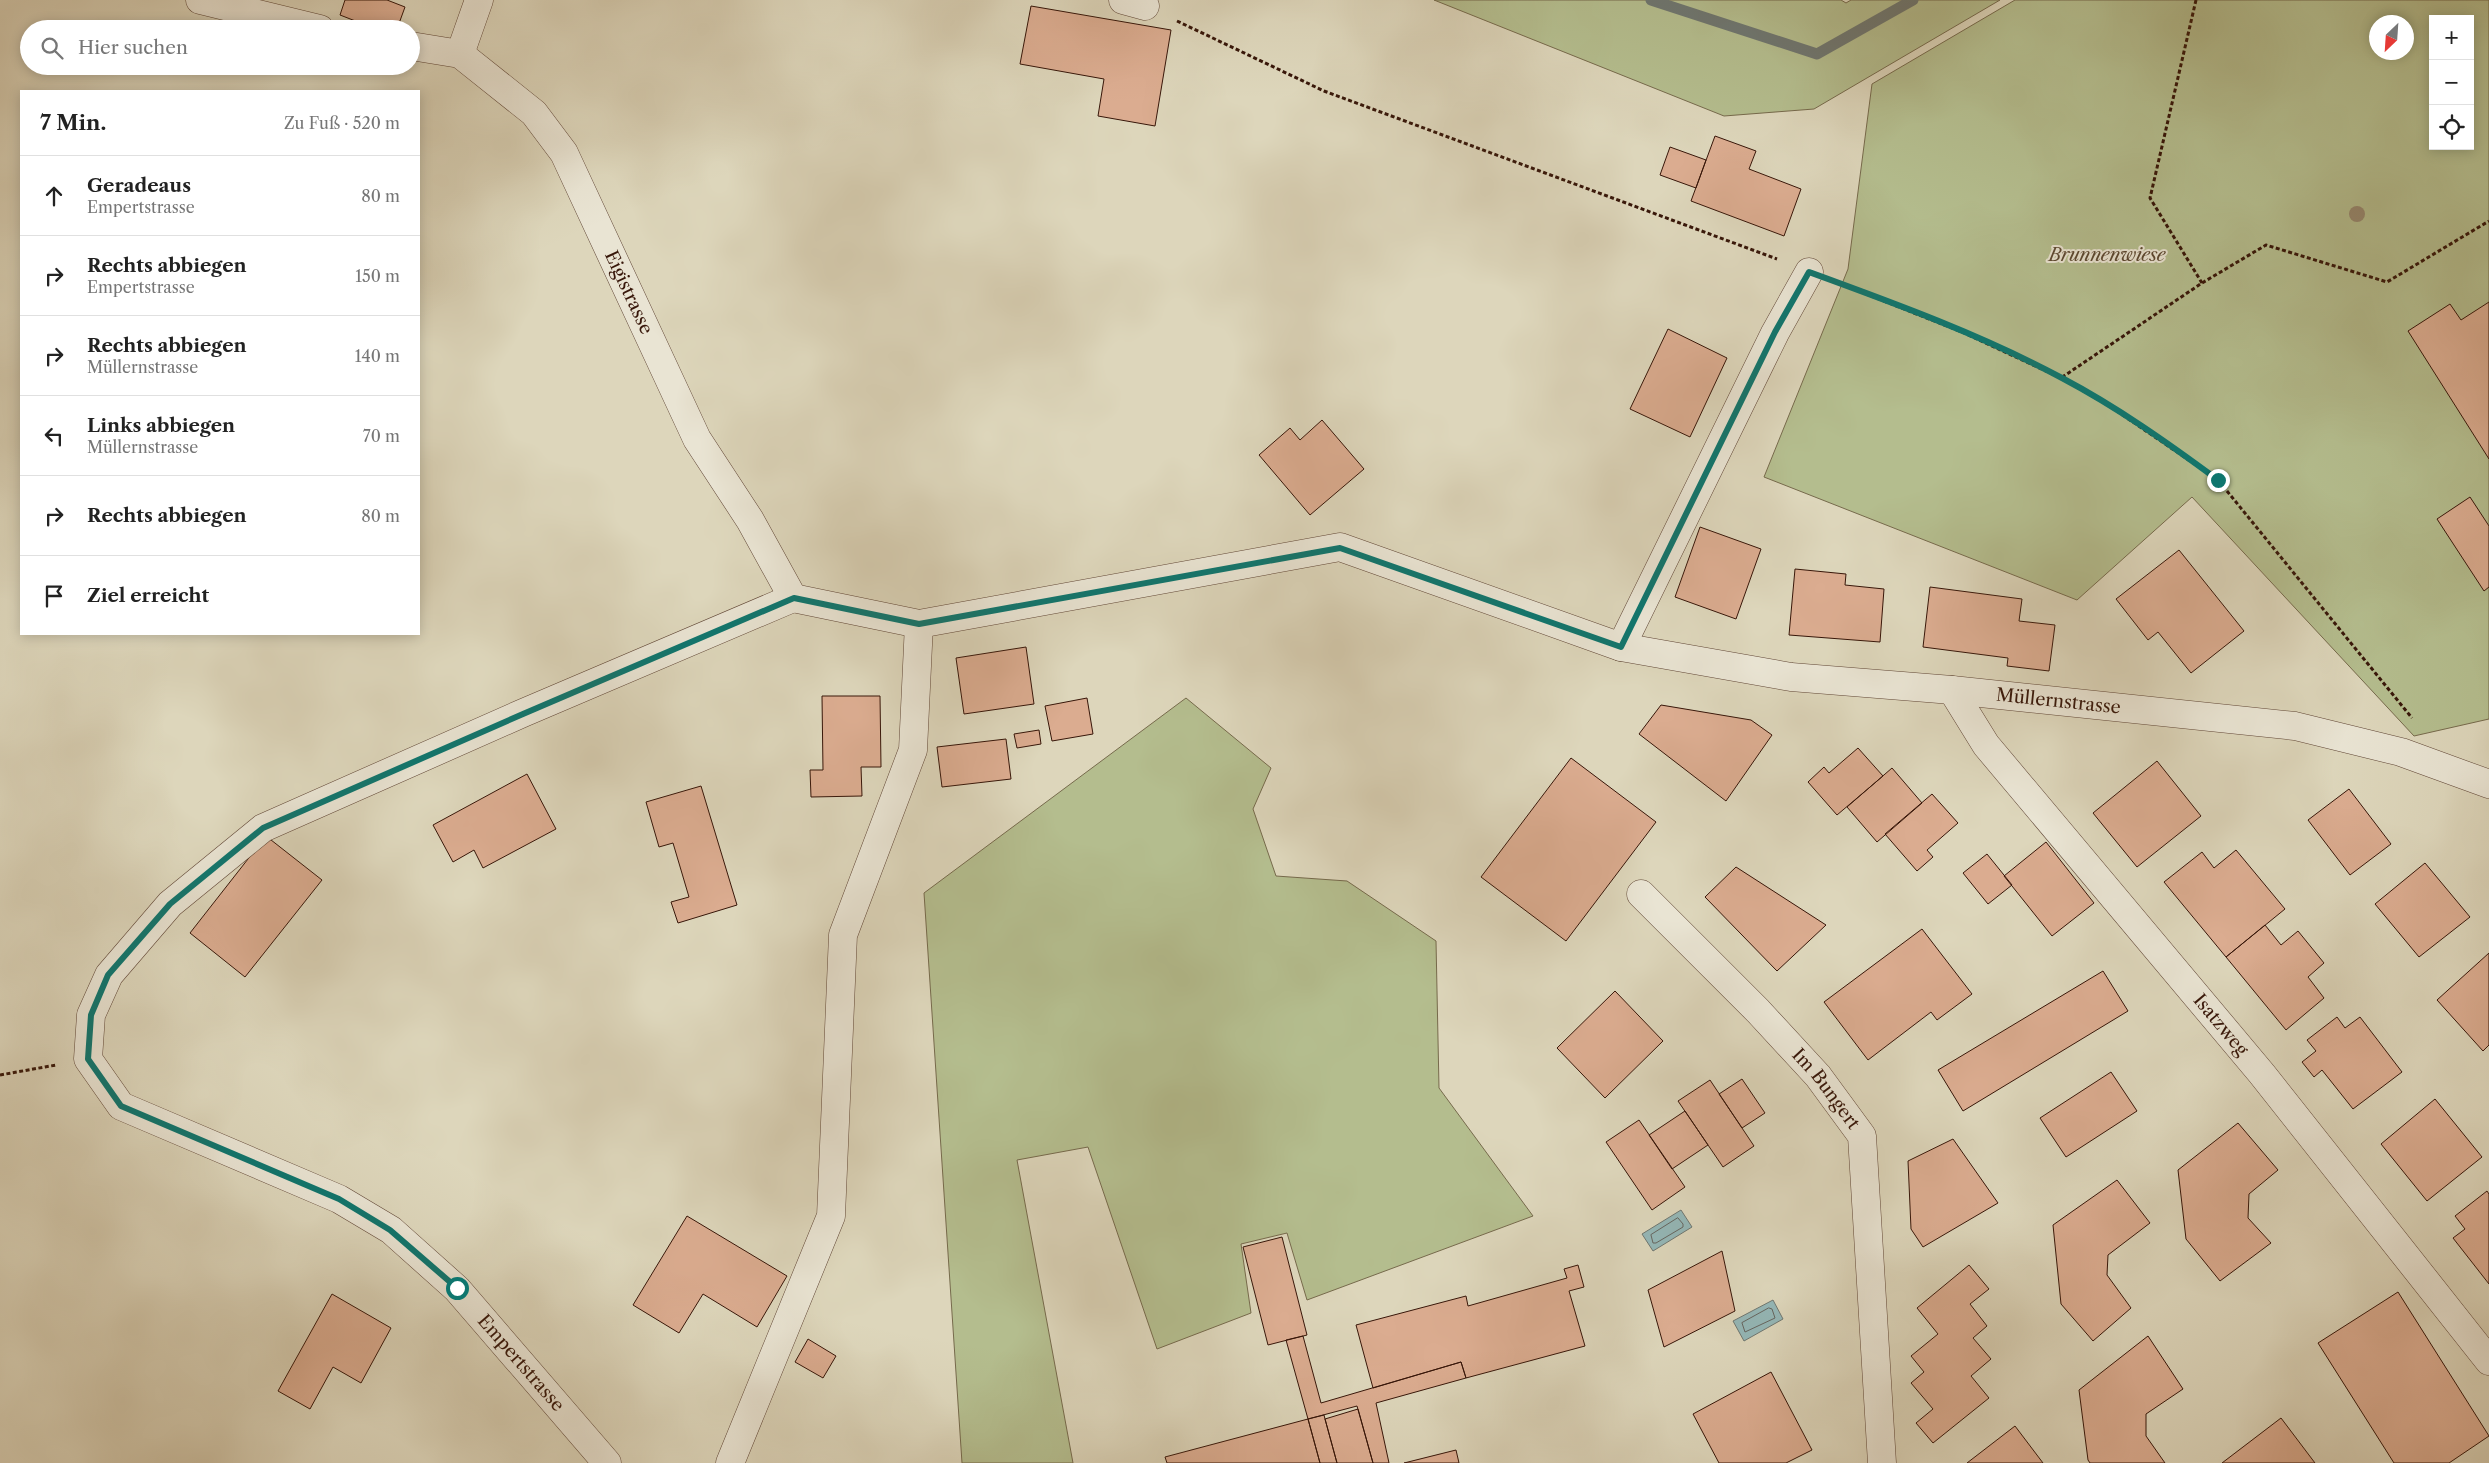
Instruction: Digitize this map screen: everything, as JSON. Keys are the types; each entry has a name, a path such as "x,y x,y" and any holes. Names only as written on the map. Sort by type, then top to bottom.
{"street":[{"path":"200,0 283,20"},
{"path":"460,54 479,0"},
{"name":"Eigistrasse","path":"420,47 460,54 534,113 564,153 697,439 750,520 794,598"},
{"path":"1621,647 1775,332 1809,272"},
{"name":"Müllernstrasse","path":"794,598 919,624 1340,548 1621,647 1791,677 1952,690 2294,726 2401,752 2489,784"},
{"path":"88,1059 91,1015 108,975 170,904 263,828 514,717 794,598"},
{"path":"730,1463 831,1216 843,935 913,750 919,624"},
{"name":"Isatzweg","path":"1952,690 1986,745 2262,1074 2489,1360"},
{"name":"Im Bungert","path":"1641,894 1758,1011 1818,1076 1862,1136 1882,1463"},
{"name":"Empertstrasse","path":"88,1059 121,1106 339,1199 390,1230 457,1288 607,1463"}],"path":[{"path":"2196,0 2150,198 2202,283"},
{"path":"1134,3 1324,90 1646,209 1809,272 1962,332 2061,378 2108,405 2218,480 2413,718"},
{"path":"2061,378 2202,283 2266,245 2387,282 2489,221"},
{"path":"0,1075 88,1059"}],"green space":[{"path":"1434,0 1841,0 1846,3 1851,0 2000,0 1814,109 1724,116"},
{"name":"Brunnenwiese","path":"2015,0 2489,0 2489,719 2414,736 2192,497 2077,600 1764,477 1848,269 1872,84"},
{"path":"1186,698 1271,768 1253,809 1276,876 1347,881 1436,941 1439,1088 1533,1216 1307,1300 1287,1233 1241,1244 1251,1313 1157,1349 1088,1147 1017,1160 1073,1463 962,1463 924,893"}],"water":[{"path":"1681,1210 1692,1227 1653,1251 1642,1234"},
{"path":"1773,1300 1783,1319 1744,1341 1733,1321"}],"building":[{"path":"345,0 387,0 405,7 400,20 353,20 340,15"},
{"path":"1031,6 1171,30 1155,126 1098,116 1104,79 1020,64"},
{"path":"1715,136 1756,151 1749,169 1801,189 1784,236 1691,201"},
{"path":"1670,147 1706,160 1696,188 1660,175"},
{"path":"2489,302 2489,459 2408,331 2450,304 2461,320"},
{"path":"1668,329 1727,358 1690,437 1630,409"},
{"path":"1322,420 1364,469 1310,515 1259,455 1290,428 1300,440"},
{"path":"2470,497 2489,526 2489,587 2484,591 2437,519"},
{"path":"1700,527 1761,549 1736,619 1675,597"},
{"path":"2179,550 2244,631 2191,673 2158,632 2148,640 2116,599"},
{"path":"1795,569 1846,574 1845,585 1884,589 1880,642 1789,635"},
{"path":"1930,587 2022,599 2019,621 2055,625 2049,671 2007,666 2008,658 1923,647"},
{"path":"1026,647 1034,704 964,714 956,658"},
{"path":"822,696 880,696 881,767 861,767 862,796 811,797 810,770 823,770"},
{"path":"1087,698 1093,734 1052,741 1045,706"},
{"path":"1661,705 1751,720 1772,735 1726,801 1639,734"},
{"path":"1039,730 1041,744 1017,748 1014,734"},
{"path":"1006,739 1011,779 942,787 937,747"},
{"path":"1858,748 1883,776 1837,815 1808,782 1824,767 1829,773"},
{"path":"1571,758 1656,822 1566,941 1481,877"},
{"path":"2157,761 2201,816 2137,867 2093,813"},
{"path":"1892,768 1922,803 1877,842 1847,807"},
{"path":"527,774 556,829 483,868 474,850 453,862 433,825"},
{"path":"701,786 737,905 678,923 671,902 689,897 673,843 659,847 646,802"},
{"path":"2349,789 2391,844 2350,875 2308,820"},
{"path":"1932,794 1958,823 1927,850 1933,857 1917,871 1885,834"},
{"path":"266,836 322,880 245,977 190,933"},
{"path":"2046,842 2094,903 2052,936 2004,876"},
{"path":"2236,850 2285,909 2226,957 2164,882 2202,852 2214,868"},
{"path":"1987,854 2012,885 1988,904 1963,873"},
{"path":"2425,863 2470,917 2419,957 2375,904"},
{"path":"1736,867 1826,925 1777,971 1705,897"},
{"path":"2265,925 2281,945 2298,931 2324,963 2308,977 2324,998 2286,1030 2226,957"},
{"path":"1922,929 1972,994 1937,1020 1931,1012 1868,1060 1824,1002"},
{"path":"2489,953 2489,1045 2483,1051 2437,1000"},
{"path":"2103,971 2128,1011 1963,1111 1938,1070"},
{"path":"1615,991 1663,1041 1605,1098 1557,1048"},
{"path":"2337,1017 2345,1028 2360,1017 2402,1072 2353,1109 2322,1070 2314,1077 2302,1062 2316,1051 2307,1040"},
{"path":"2111,1072 2137,1111 2066,1157 2040,1118"},
{"path":"1742,1079 1765,1113 1742,1128 1719,1094"},
{"path":"1710,1080 1754,1146 1723,1167 1678,1101"},
{"path":"2435,1099 2482,1157 2427,1201 2381,1144"},
{"path":"1685,1111 1708,1145 1672,1169 1649,1135"},
{"path":"1639,1120 1685,1187 1652,1210 1606,1142"},
{"path":"2238,1123 2278,1170 2249,1194 2248,1218 2271,1243 2220,1281 2186,1239 2178,1170"},
{"path":"1953,1139 1998,1203 1923,1247 1911,1229 1908,1161"},
{"path":"2117,1180 2150,1223 2108,1255 2107,1275 2131,1308 2093,1341 2061,1304 2053,1225"},
{"path":"2487,1191 2489,1194 2489,1284 2453,1238 2465,1229 2455,1216"},
{"path":"687,1216 787,1276 757,1327 703,1294 679,1333 633,1305"},
{"path":"1282,1237 1307,1335 1268,1345 1243,1247"},
{"path":"1722,1251 1735,1311 1664,1347 1648,1290"},
{"path":"1578,1265 1584,1287 1569,1291 1585,1346 1466,1378 1461,1362 1373,1388 1356,1325 1466,1296 1468,1306 1567,1278 1564,1269"},
{"path":"1969,1265 1989,1289 1970,1304 1987,1326 1973,1338 1991,1359 1971,1376 1989,1398 1933,1443 1916,1423 1933,1409 1911,1383 1924,1372 1911,1356 1938,1334 1917,1308"},
{"path":"2398,1292 2489,1436 2449,1463 2394,1463 2318,1343"},
{"path":"332,1294 391,1328 361,1383 333,1367 310,1409 278,1391"},
{"path":"1303,1336 1321,1403 1461,1362 1466,1378 1376,1403 1389,1463 1373,1463 1357,1406 1308,1419 1286,1340"},
{"path":"2148,1336 2183,1389 2146,1414 2146,1436 2165,1463 2090,1463 2088,1460 2079,1390"},
{"path":"808,1339 836,1356 823,1378 795,1362"},
{"path":"1771,1372 1812,1450 1786,1463 1719,1463 1693,1414"},
{"path":"1358,1409 1373,1463 1337,1463 1325,1419"},
{"path":"1324,1415 1337,1463 1320,1463 1308,1419"},
{"path":"2281,1418 2315,1463 2222,1463"},
{"path":"1308,1419 1320,1463 1167,1463 1165,1457"},
{"path":"2015,1426 2043,1463 1967,1463"},
{"path":"1456,1450 1459,1463 1404,1463"}],"waterway":[{"path":"1651,0 1817,54 1913,0"}],"route":[{"path":"457,1288 390,1230 339,1199 121,1106 88,1059 91,1015 108,975 170,904 263,828 794,598 919,624 1340,548 1621,647 1775,332 1809,272 1854,288 1962,332 2061,378 2108,405 2183,454 2218,480"}]}
